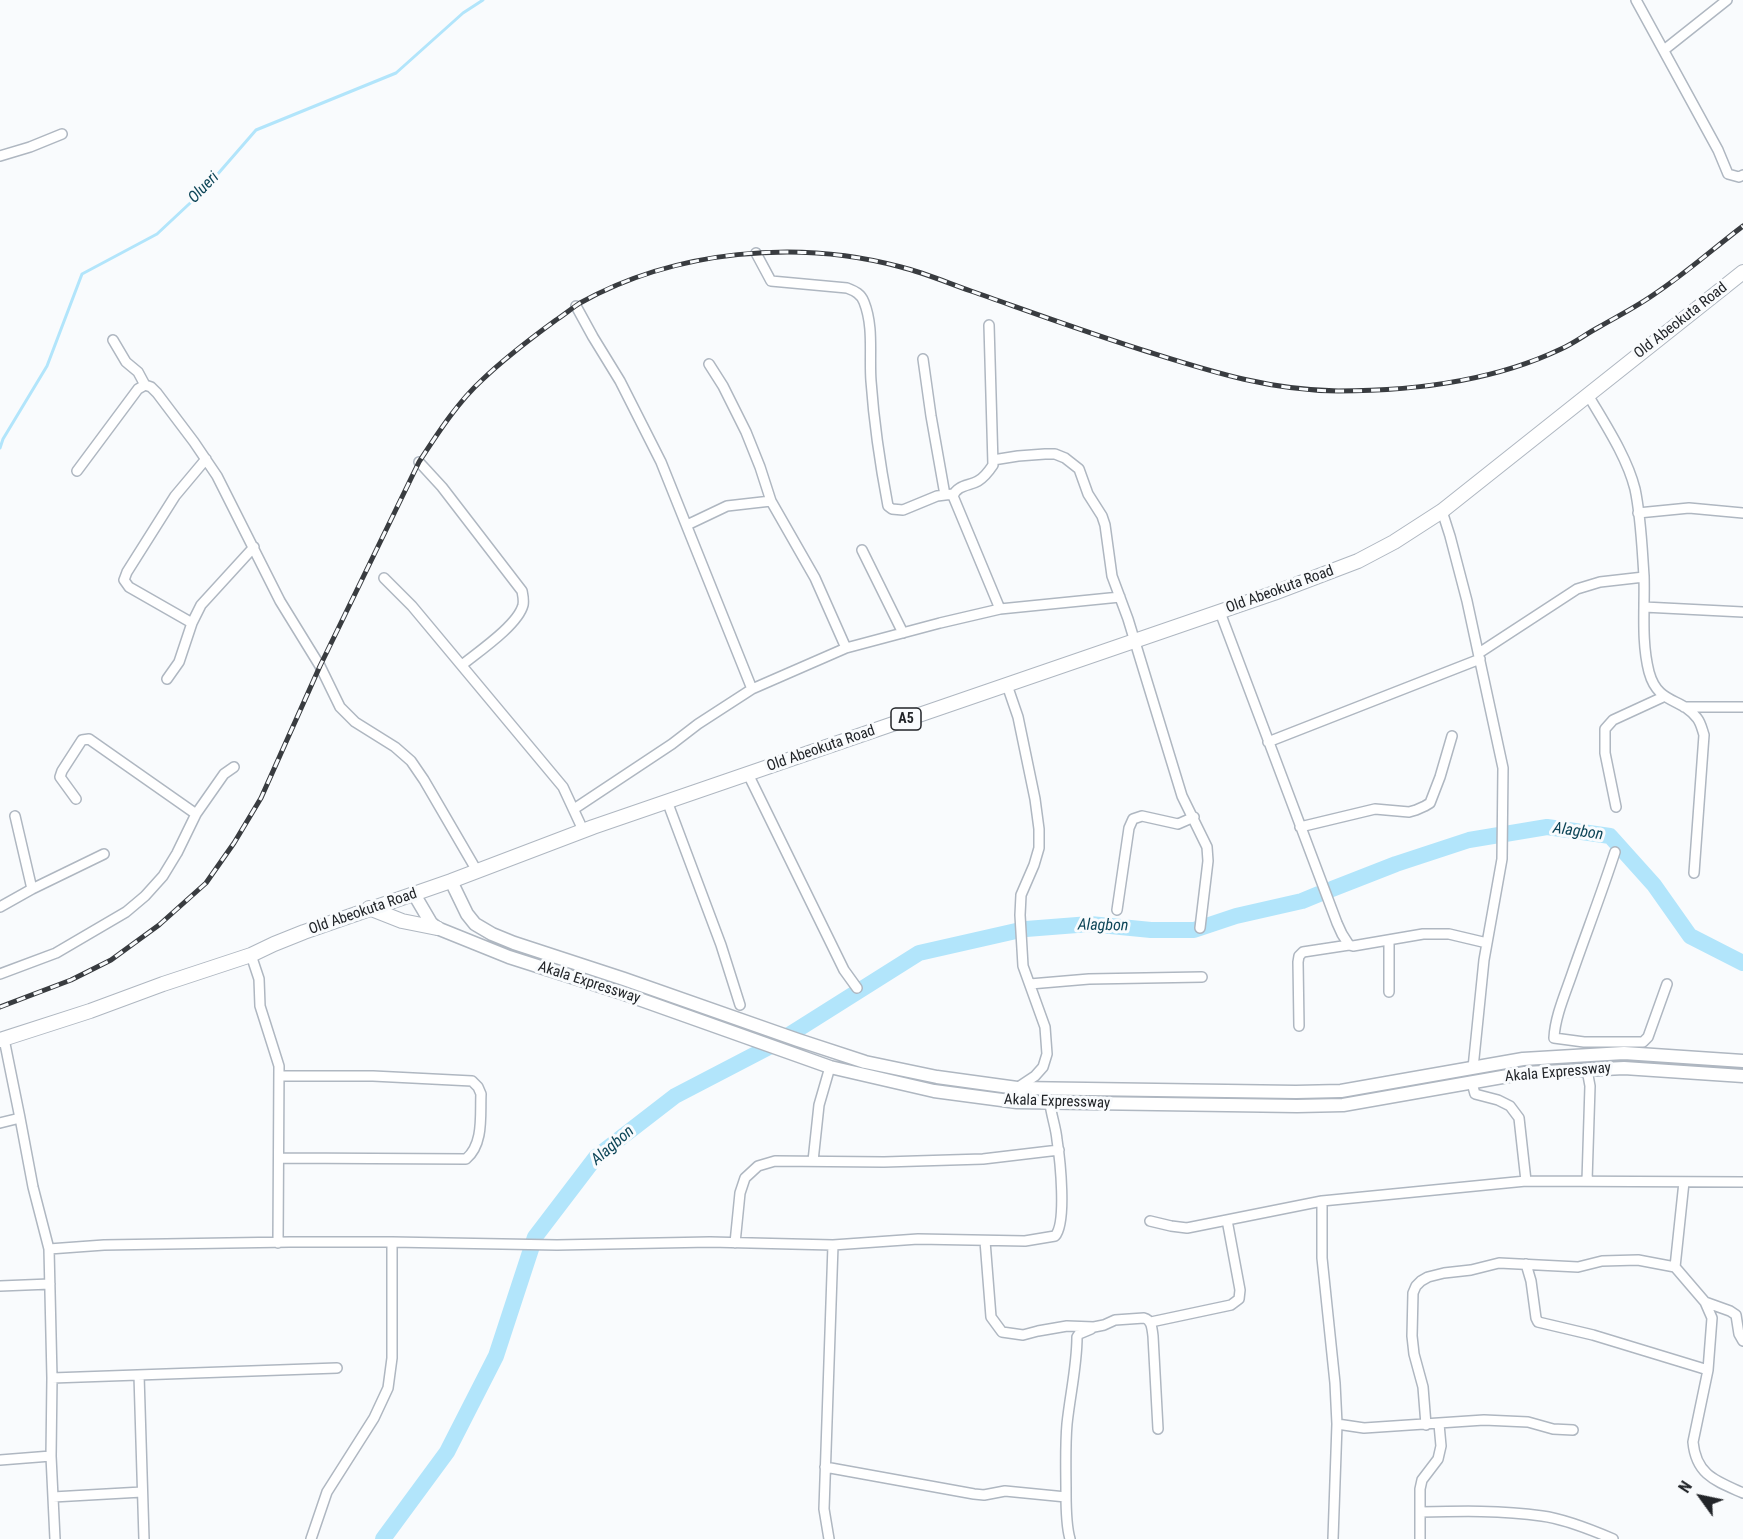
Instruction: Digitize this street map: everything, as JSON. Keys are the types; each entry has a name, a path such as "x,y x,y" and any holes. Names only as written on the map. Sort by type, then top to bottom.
{"highway":[{"name":"Old Abeokuta Road","path":"2,1040 251,955 369,908 451,881 583,830 1220,612 1358,561 1394,542 1442,511 1743,272"},
{"path":"369,908 402,921 437,928"}],"main road":[{"name":"Akala Expressway","path":"451,881 467,914 475,924 514,943 865,1062 937,1077 1017,1088 1341,1091 1523,1059 1624,1053 1742,1061"},
{"path":"414,894 431,923 437,928"},
{"name":"Akala Expressway","path":"437,928 509,957 619,992 830,1067 934,1092 1017,1102 1343,1105 1525,1073 1624,1068 1742,1075"},
{"path":"1742,1061 1742,1075"},
{"path":"1017,1088 1017,1102"}],"street":[{"path":"1636,0 1718,150 1728,174 1739,177 1743,175"},
{"path":"1664,50 1727,0"},
{"path":"0,156 62,134"},
{"path":"756,252 771,281 847,288 861,296 868,314 874,425 888,506 892,509 903,510 937,496 949,495 979,480 993,465 989,325"},
{"path":"576,306 620,381 661,462 752,690"},
{"path":"113,340 126,362 138,372 145,386"},
{"path":"923,359 931,416 949,495 1000,609"},
{"path":"709,364 746,432 771,501 814,578 846,648"},
{"path":"77,471 138,389 145,386 151,387 217,476 280,601 320,666 340,707 355,722 395,747 411,761 477,871"},
{"path":"1588,395 1613,438 1635,488 1644,577 1645,644 1649,673 1663,697 1684,707 1698,719 1704,735 1694,873"},
{"path":"993,460 1055,454 1065,458 1079,469 1088,494 1106,525 1113,576 1182,796 1204,838 1208,852 1200,928"},
{"path":"192,623 129,586 124,580 175,496 206,459"},
{"path":"419,462 442,487 522,591 524,598 523,606 510,625 462,665"},
{"path":"687,525 727,506 745,502 771,501"},
{"path":"1638,513 1689,508 1743,513"},
{"path":"1442,511 1467,601 1503,768 1502,859 1487,943 1473,1068"},
{"path":"167,679 179,662 192,623 201,605 254,547"},
{"path":"862,550 903,633"},
{"path":"1268,742 1479,656 1577,589 1600,582 1644,577"},
{"path":"384,578 412,606 563,787 583,830"},
{"path":"574,809 752,690 846,648 1000,609 1120,597"},
{"path":"1644,607 1743,612"},
{"path":"1220,612 1337,923 1349,945"},
{"path":"1007,685 1018,717 1040,829 1039,848 1021,895 1020,907 1023,966 1045,1027 1047,1054 1043,1067 1035,1076 1017,1088"},
{"path":"1616,807 1605,753 1605,729 1613,720 1663,697"},
{"path":"1684,707 1743,707"},
{"path":"1300,826 1376,809 1409,812 1425,806 1430,803 1452,736"},
{"path":"76,799 60,777 82,740 89,739 196,814"},
{"path":"0,974 56,953 126,912 145,896 163,876 196,814 224,774 234,767"},
{"path":"748,774 844,970 857,988"},
{"path":"667,801 721,945 740,1005"},
{"path":"15,816 32,889"},
{"path":"1117,910 1129,828 1133,819 1142,816 1179,824 1194,817"},
{"path":"1551,1057 1557,1019 1602,895 1615,852"},
{"path":"0,907 104,854"},
{"path":"1299,1026 1298,962 1303,952 1389,941 1423,934 1449,934 1487,943"},
{"path":"1389,941 1389,992"},
{"path":"251,955 259,979 260,1006 279,1066 278,1243"},
{"path":"1030,984 1089,979 1203,977"},
{"path":"1554,1038 1584,1042 1642,1042 1648,1037 1667,984"},
{"path":"2,1040 33,1187 49,1249 51,1456 55,1539"},
{"path":"813,1161 819,1105 830,1067"},
{"path":"1587,1070 1590,1086 1587,1181"},
{"path":"279,1076 373,1076 472,1081 481,1094 478,1143 466,1159 279,1158"},
{"path":"1472,1083 1474,1094 1510,1106 1519,1118 1526,1181"},
{"path":"49,1249 104,1245 392,1242 557,1245 735,1243 833,1245 918,1239 985,1241 1043,1239 1054,1236 1060,1227 1059,1150 1050,1103"},
{"path":"0,1123 20,1118"},
{"path":"735,1243 740,1193 745,1178 758,1166 776,1161 884,1162 983,1159 1059,1150"},
{"path":"1150,1221 1187,1228 1322,1201 1526,1181 1743,1182"},
{"path":"1676,1267 1683,1182"},
{"path":"1322,1201 1322,1258 1337,1424 1333,1539"},
{"path":"985,1241 991,1317 1002,1332 1023,1335 1067,1326 1094,1327 1115,1320 1144,1318 1151,1322 1232,1305 1239,1299 1240,1290 1227,1220"},
{"path":"311,1539 327,1491 374,1418 388,1388 392,1358 392,1242"},
{"path":"829,1539 824,1509 833,1245"},
{"path":"1426,1425 1424,1387 1414,1353 1411,1314 1416,1286 1428,1276 1471,1270 1499,1263 1578,1267 1602,1261 1638,1260 1676,1267 1705,1302 1712,1318 1708,1370 1694,1442 1694,1454 1700,1467 1713,1479 1743,1493"},
{"path":"1526,1264 1531,1281 1536,1318 1539,1322 1593,1335 1708,1370"},
{"path":"0,1286 50,1284"},
{"path":"1705,1302 1736,1315 1739,1334 1743,1341"},
{"path":"1151,1322 1158,1430"},
{"path":"1070,1539 1065,1444 1077,1337 1094,1327"},
{"path":"52,1377 338,1368"},
{"path":"139,1375 144,1539"},
{"path":"1337,1424 1364,1428 1485,1420 1528,1422 1553,1430 1573,1430"},
{"path":"1420,1539 1420,1489 1422,1480 1438,1459 1441,1446 1439,1424"},
{"path":"0,1460 51,1456"},
{"path":"825,1467 974,1494 984,1495 1005,1491 1066,1497"},
{"path":"53,1497 142,1492"},
{"path":"1420,1512 1480,1510 1544,1516 1595,1531 1613,1539"}],"waterway":[{"name":"Olueri","path":"0,448 3,439 47,366 82,274 157,234 203,191 256,130 396,73 463,13 483,0"},
{"name":"Alagbon","path":"1332,889 1396,864 1469,840 1547,827 1610,836 1654,885 1690,936 1743,963"},
{"name":"Alagbon","path":"1026,929 1090,924 1151,930 1194,930 1236,916 1302,901 1319,894"},
{"name":"Alagbon","path":"383,1539 447,1452 496,1356 535,1237 596,1157 675,1096 773,1045 919,953 1016,931"}],"railway":[{"path":"0,1007 71,980 111,960 159,925 206,883 261,798 320,666 419,462 441,429 473,389 509,356 577,305 617,285 656,271 696,261 738,255 779,252 821,253 862,258 919,272 1106,338 1221,374 1266,384 1313,390 1366,391 1423,386 1481,376 1535,360 1561,349 1649,298 1743,226"}]}
